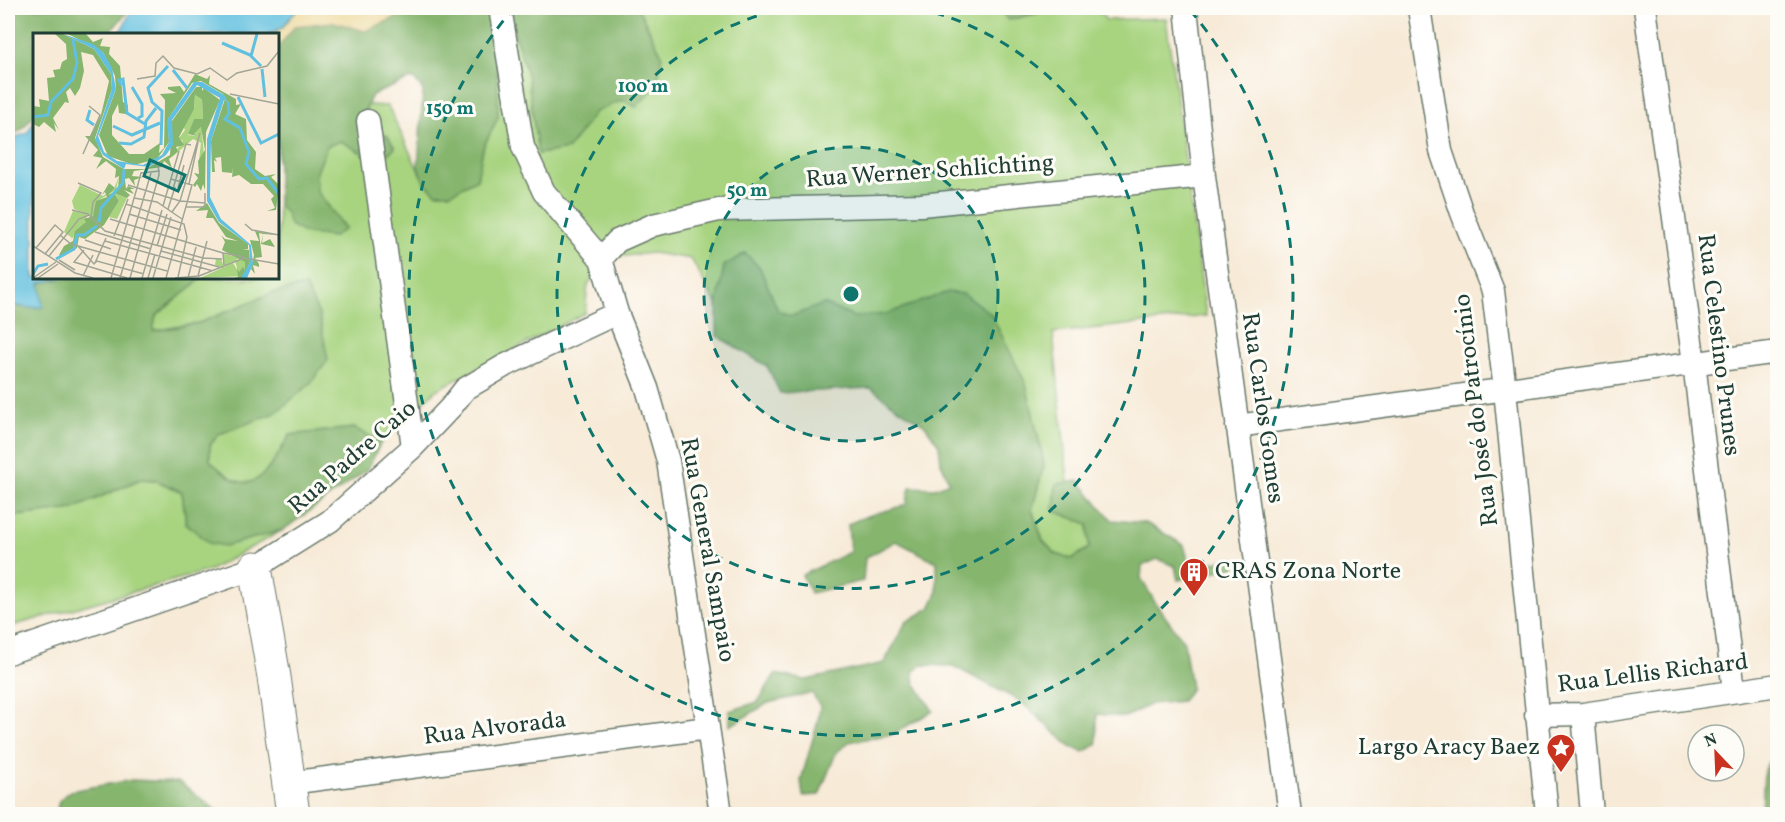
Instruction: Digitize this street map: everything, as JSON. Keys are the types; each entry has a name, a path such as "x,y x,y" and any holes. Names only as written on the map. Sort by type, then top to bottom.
{"street":[{"name":"Rua General Sampaio","path":"500,8 523,147 544,192 601,259 617,313 647,388 668,461 721,814"},
{"name":"Rua Carlos Gomes","path":"1186,8 1204,176 1290,814"},
{"name":"Rua José do Patrocínio","path":"1419,8 1441,151 1462,213 1493,291 1547,814"},
{"name":"Rua Celestino Prunes","path":"1645,8 1694,363 1734,690"},
{"path":"368,121 413,447"},
{"name":"Rua Werner Schlichting","path":"601,259 617,241 653,225 719,210 921,205 1204,176"},
{"name":"Rua Padre Caio","path":"8,653 255,568 330,521 413,447 465,389 504,366 617,313"},
{"path":"1237,426 1778,352"},
{"path":"255,568 293,814"},
{"name":"Rua Lellis Richard","path":"1536,715 1583,714 1778,685"},
{"path":"1583,714 1593,814"},
{"name":"Rua Alvorada","path":"289,783 708,728"}],"green space":[{"path":"8,8 131,8 109,33 33,33 33,116 21,130 8,137"},
{"path":"407,8 496,9 498,117 483,148 477,179 451,193 436,193 424,182 418,168 423,90 413,78 372,95 359,123 370,136 387,135 395,148 382,158 367,156 341,141 327,146 316,174 317,191 345,229 333,237 304,233 290,225 285,211 279,206 279,47 295,26 333,22 365,31 395,18"},
{"path":"507,8 528,78 538,154 567,149 594,112 622,100 662,55 638,8 999,8 1009,20 1038,13 1040,8 1097,8 1106,20 1166,18 1206,316 1053,333 1068,483 1056,484 1054,510 1088,524 1089,548 1072,559 1056,554 1043,541 1032,509 1044,465 948,293 886,314 854,317 824,304 792,316 778,311 760,268 724,266 717,305 691,259 653,253 615,257 588,284 585,313 436,390 381,442 354,428 290,435 268,470 252,481 243,482 233,479 210,461 210,445 219,434 275,413 272,293 199,323 152,331 156,316 201,279 279,279 279,206 285,211 291,225 345,228 317,191 316,175 327,146 341,141 367,156 370,136 359,123 368,105 388,106 424,182 477,179 483,148 498,117 496,9"},
{"path":"507,8 638,8 662,55 657,85 636,107 622,100 595,112 568,149 538,154 528,78"},
{"path":"999,8 1040,8 1038,13 1008,20"},
{"path":"745,253 760,268 778,311 792,316 824,304 854,317 886,314 948,292 964,294 991,314 1026,384 1044,465 1032,510 1043,541 1056,554 1072,559 1089,548 1088,524 1054,511 1056,484 1079,481 1112,520 1146,523 1184,545 1190,567 1233,558 1235,567 1178,580 1175,566 1157,559 1142,566 1141,578 1156,604 1184,642 1191,688 1182,701 1151,704 1125,717 1097,714 1097,744 1084,752 1071,747 1020,701 953,666 922,665 913,672 915,683 933,711 893,734 849,742 836,753 819,795 803,796 801,780 820,706 812,693 768,703 730,726 729,711 758,702 775,674 806,680 884,663 906,622 930,608 937,593 937,562 896,541 865,558 863,581 811,593 802,575 850,552 848,524 906,505 910,487 935,488 949,482 941,463 939,445 924,424 871,388 780,393 767,366 717,336 717,305 724,266"},
{"path":"58,279 201,279 156,316 153,331 199,323 272,293 305,286 319,314 328,360 309,385 275,413 219,434 210,445 210,461 233,479 243,482 252,481 268,470 290,435 354,428 381,442 368,469 283,530 225,546 209,543 186,523 182,492 155,480 140,479 73,509 8,517 8,304 27,308 40,283"},
{"path":"141,479 155,480 182,492 186,523 225,546 283,530 210,570 8,627 8,517 73,509"},
{"path":"1777,755 1777,814 1762,814 1764,770 1772,756"},
{"path":"132,780 179,782 218,814 56,814 59,801 70,791"}],"sand":[{"path":"298,8 407,8 395,18 365,31 333,22 295,26 279,47 279,33 270,33 282,28"}],"water":[{"path":"133,8 298,8 282,28 270,33 120,33"},
{"path":"33,123 33,279 58,279 40,283 43,307 27,308 8,304 8,140 27,133"}],"place":[{"name":"CRAS Zona Norte","path":"1194,598"},
{"name":"Largo Aracy Baez","path":"1561,774"}]}
